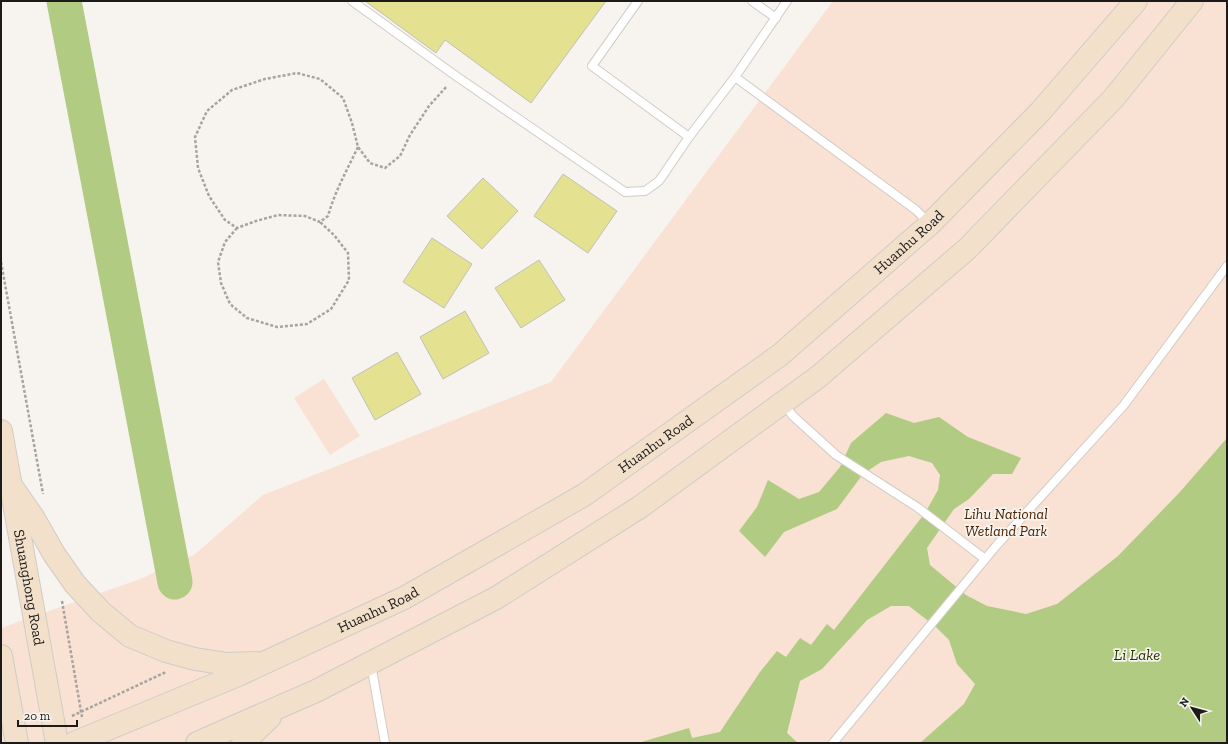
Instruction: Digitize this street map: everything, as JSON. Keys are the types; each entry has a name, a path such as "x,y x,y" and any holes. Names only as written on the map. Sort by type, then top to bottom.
{"main road":[{"name":"Huanhu Road","path":"74,743 238,675 404,598 584,495 780,355 930,224 1040,112 1136,1"},
{"path":"197,743 316,691 496,598 627,515 818,377 967,249 1113,99 1192,1"},
{"name":"Shuanghong Road","path":"1,431 55,733"},
{"path":"10,484 33,517 54,554 75,584 101,612 130,636 166,651 195,659 227,664 265,663"},
{"path":"1,656 17,743"},
{"path":"243,743 280,707"}],"lane":[{"path":"352,1 456,76 625,192 645,191 659,181 787,1"},
{"path":"638,1 592,66 689,137"},
{"path":"752,1 776,18"},
{"path":"734,77 916,210 930,224"},
{"path":"833,743 985,559 1124,405 1227,266"},
{"path":"783,403 793,416 836,454 917,507 985,559"},
{"path":"371,663 385,743"}],"path":[{"path":"237,228 224,220 210,196 198,168 195,137 207,111 232,90 265,79 297,73 320,79 343,98 352,123 358,147 370,163 384,168 400,156 410,135 429,106 456,76"},
{"path":"320,222 328,216 341,181 358,147"},
{"path":"278,215 304,216 320,222 334,235 348,253 349,280 330,309 307,324 277,327 247,318 230,304 221,283 218,262 225,242 237,228 278,215"},
{"path":"55,733 81,713 195,659"}],"green space":[{"name":"Lihu National Wetland Park","path":"833,1 1227,1 1227,743 1,743 1,628 140,579 194,555 263,495 551,382"},
{"path":"324,379 360,436 330,455 294,398"}],"water":[{"name":"Li Lake","path":"886,413 914,423 939,417 968,437 1021,458 1012,474 993,474 969,499 954,509 927,548 930,565 966,595 987,606 1026,614 1057,604 1118,556 1179,493 1227,438 1227,743 920,743 964,704 975,684 957,664 949,640 936,627 909,606 891,606 867,620 822,669 800,681 787,733 798,743 638,743 689,728 692,738 720,732 760,672 777,651 786,657 800,638 811,645 827,624 834,630 925,513 938,490 940,475 932,463 909,456 881,462 863,474 837,509 784,532 765,557 739,531 757,507 768,480 799,499 819,492 840,467 851,443"}],"building":[{"path":"365,1 606,1 531,103 445,40 436,53"},
{"path":"563,174 617,211 588,253 534,216"},
{"path":"483,178 518,211 482,249 447,216"},
{"path":"432,238 472,264 444,308 403,282"},
{"path":"539,260 565,300 521,328 495,288"},
{"path":"465,311 489,353 443,379 420,337"},
{"path":"397,352 421,394 375,420 352,378"}],"waterway":[{"path":"64,1 175,582"}]}
